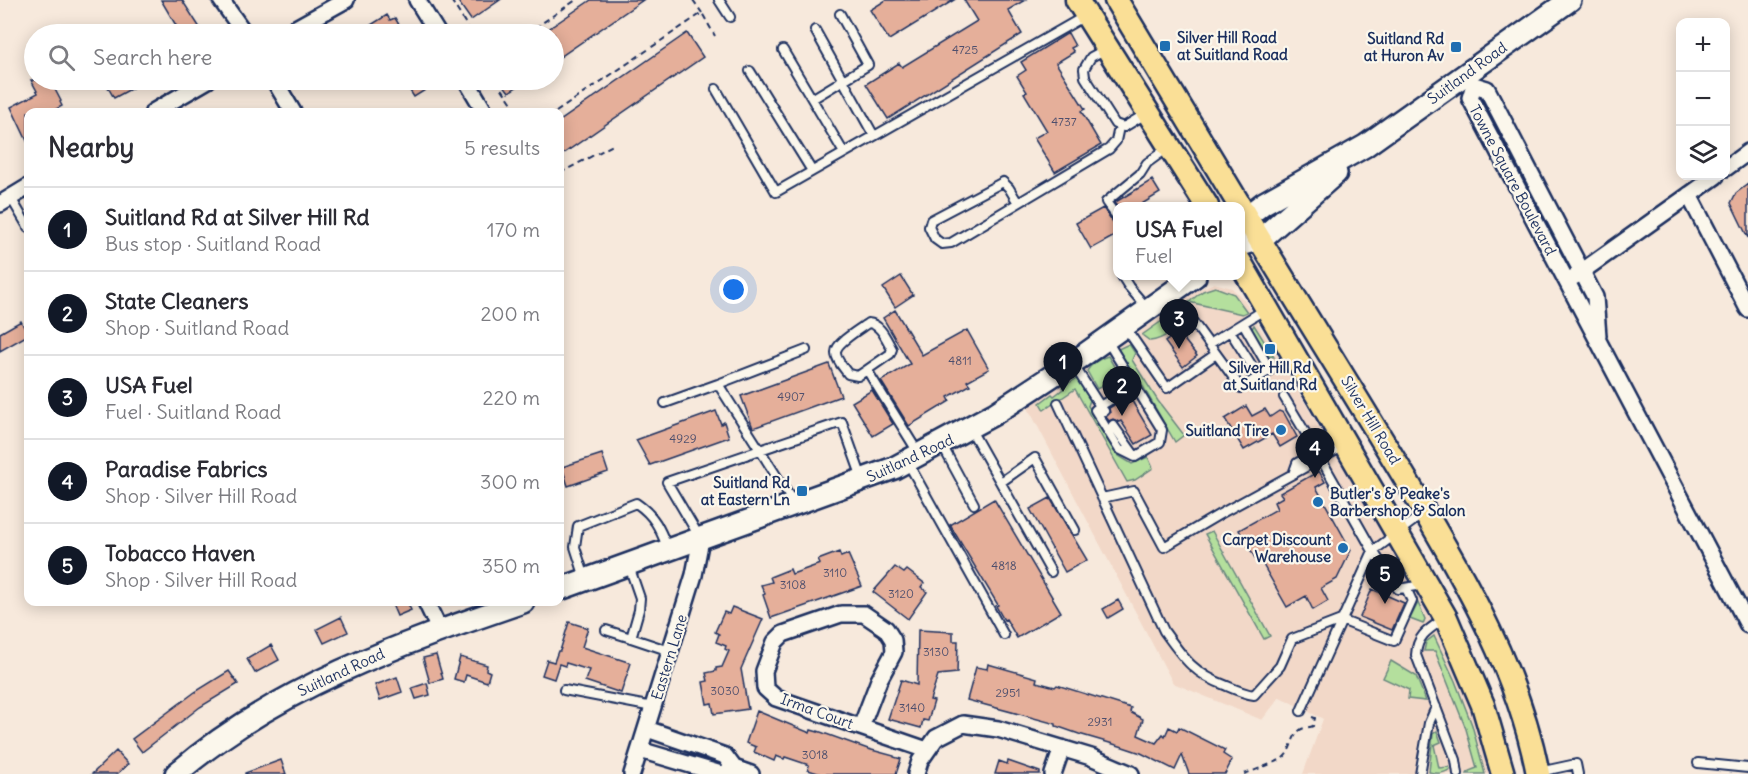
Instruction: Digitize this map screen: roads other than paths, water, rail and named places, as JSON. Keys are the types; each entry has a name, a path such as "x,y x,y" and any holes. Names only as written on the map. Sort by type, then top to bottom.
{"main road":[{"name":"Silver Hill Road","path":"1116,0 1234,202"},
{"name":"Suitland Road","path":"1245,213 1365,146 1471,79 1570,0"},
{"path":"1082,8 1204,202"},
{"name":"Suitland Road","path":"1251,242 1365,146"},
{"name":"Silver Hill Road","path":"1245,224 1251,242 1456,565 1504,660 1524,718 1538,773"},
{"path":"1245,271 1397,532 1417,586 1446,618 1483,705 1503,774"},
{"name":"Suitland Road","path":"564,588 795,505 914,458 970,428 1072,363 1184,281"},
{"name":"Suitland Road","path":"176,774 235,729 331,674 440,631 512,606"}],"street":[{"path":"221,0 238,24"},
{"path":"303,24 346,0"},
{"path":"417,0 432,24"},
{"name":"Towne Square Boulevard","path":"1599,342 1595,297 1487,89 1471,79 1470,98 1748,625"},
{"path":"160,108 191,90"},
{"path":"280,90 291,108"},
{"path":"472,90 483,108"},
{"path":"1730,165 1748,152"},
{"path":"1566,282 1710,180"},
{"path":"5,201 24,189"},
{"path":"1689,195 1748,309"},
{"name":"Eastern Lane","path":"632,774 694,575 700,539"},
{"path":"428,606 440,631"},
{"name":"Irma Court","path":"861,728 879,680 894,652 893,640 886,629 864,614 841,614 783,634 775,642 764,671 765,688 776,698 861,728 927,750"},
{"path":"915,774 920,761 936,738 963,724 998,729 1062,748 1091,757 1131,774"},
{"path":"647,729 725,756 734,768 751,774"},
{"path":"1053,774 1062,748"},
{"path":"640,750 721,774 734,768"}],"lane":[{"path":"719,0 730,17"},
{"path":"716,89 776,192 874,136 1082,8"},
{"path":"812,99 868,65 840,14"},
{"path":"815,30 874,136"},
{"path":"1107,48 1091,57 1084,69 1085,77 1115,124 1124,127 1148,112"},
{"path":"783,50 844,153"},
{"path":"750,71 812,171"},
{"path":"1018,203 1003,182 931,220 929,227 935,239 942,244 951,243 1018,203 1110,148 1116,141 1119,127"},
{"path":"1113,211 1107,202 1140,174 1147,163 1170,146"},
{"path":"5,201 24,222"},
{"path":"1125,280 1148,309"},
{"path":"1184,281 1209,344 1241,388 1295,355"},
{"path":"1209,344 1267,308"},
{"path":"868,323 879,327 892,349 890,354 867,370 858,376 848,374 836,352 837,345 868,323"},
{"path":"1243,323 1270,369"},
{"path":"1124,326 1167,388 1216,354"},
{"path":"1230,331 1259,377"},
{"path":"1106,339 1162,430 1160,442 1135,457"},
{"path":"665,403 806,350"},
{"path":"1072,363 1102,408"},
{"path":"867,370 1004,635"},
{"path":"718,384 795,505"},
{"path":"1134,386 1102,408 1095,410 1119,449 1135,457"},
{"path":"1058,403 1164,631 1191,667 1207,678 1254,695 1280,666 1292,639 1341,620 1394,641 1417,586 1398,589 1373,551 1284,397"},
{"path":"700,539 667,482 842,422 862,480"},
{"path":"1113,425 1135,457"},
{"path":"970,428 1052,572"},
{"path":"941,444 974,504"},
{"path":"1102,498 1134,491 1164,547 1292,474 1319,455 1347,444"},
{"path":"1001,482 1035,458 1075,530"},
{"path":"586,580 575,547 578,525 636,503 649,512 669,550"},
{"path":"1301,711 1373,551 1425,513"},
{"path":"628,565 640,598 631,638"},
{"path":"1446,618 1424,633 1417,649 1417,657 1456,760 1458,774"},
{"path":"606,630 670,651"},
{"path":"564,690 654,707"},
{"path":"1420,774 1428,726 1436,707"},
{"path":"1698,763 1748,768"},
{"path":"1538,773 1576,764 1578,774"}],"place":[{"name":"Silver Hill Road at Suitland Road","path":"1165,46"},
{"name":"Suitland Rd at Huron Av","path":"1456,47"},
{"name":"USA Fuel","path":"1179,349"},
{"name":"Silver Hill Rd at Suitland Rd","path":"1270,349"},
{"name":"Suitland Rd at Silver Hill Rd","path":"1063,392"},
{"name":"State Cleaners","path":"1122,416"},
{"name":"Suitland Tire","path":"1281,430"},
{"name":"Paradise Fabrics","path":"1315,478"},
{"name":"Suitland Rd at Eastern Ln","path":"802,491"},
{"name":"Butler's & Peake's Barbershop & Salon","path":"1318,502"},
{"name":"Carpet Discount Warehouse","path":"1343,548"},
{"name":"Tobacco Haven","path":"1385,604"}]}
